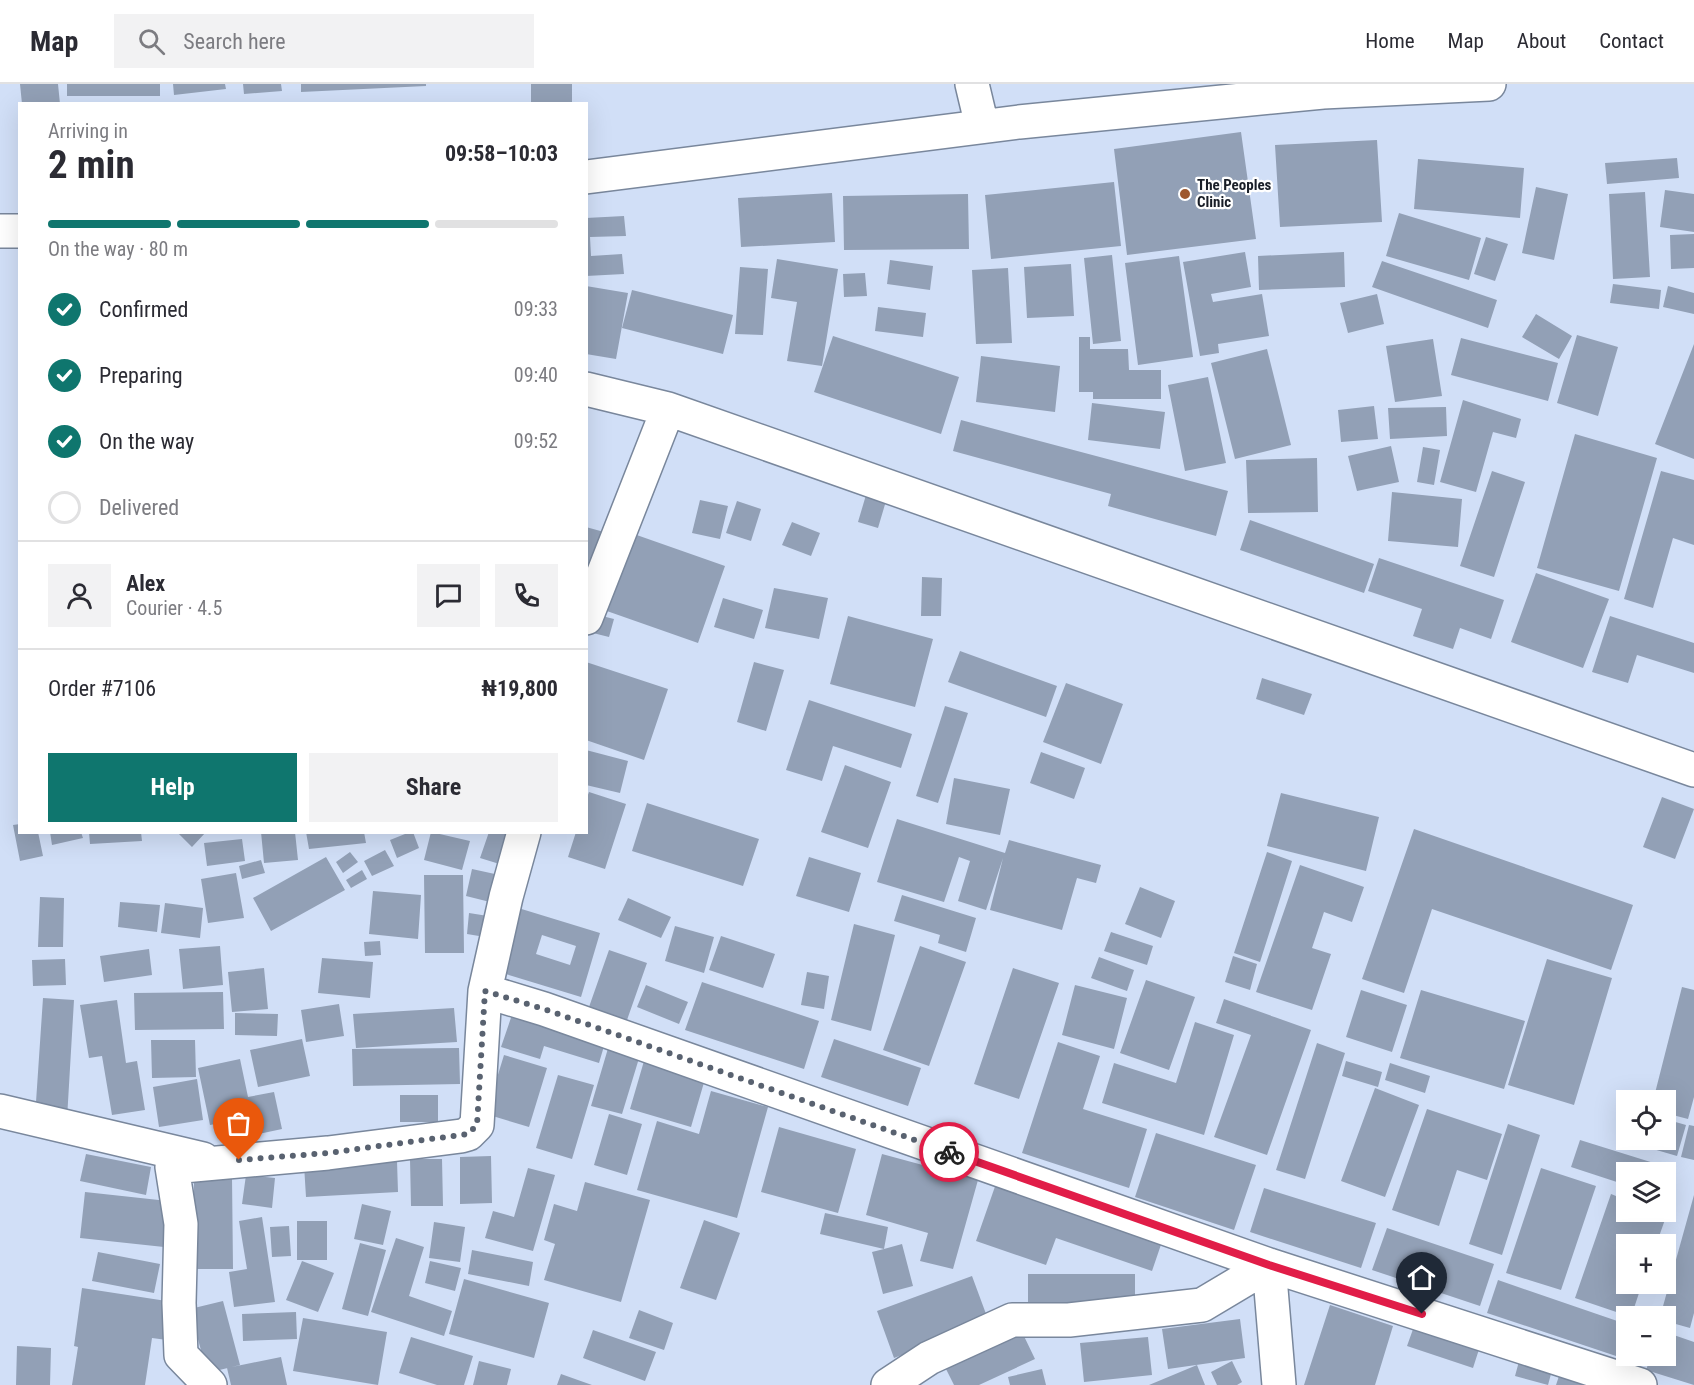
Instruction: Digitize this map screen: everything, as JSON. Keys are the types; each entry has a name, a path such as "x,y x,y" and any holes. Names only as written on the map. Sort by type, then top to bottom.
{"street":[{"path":"972,84 982,126"},
{"path":"588,177 982,126 1318,88 1489,84"},
{"path":"0,231 18,231"},
{"path":"588,389 668,409 1694,770"},
{"path":"588,613 668,409"},
{"path":"210,1385 182,1355 179,1303 181,1224 172,1167 328,1153 468,1134 477,1125 485,991 506,897 523,834"},
{"path":"485,991 567,1017 1269,1265 1640,1385"},
{"path":"0,1112 217,1162"},
{"path":"888,1385 929,1358 1012,1320 1069,1320 1202,1305 1269,1265"},
{"path":"1269,1265 1279,1385"}],"building":[{"path":"20,84 58,84 60,102 22,102"},
{"path":"67,84 160,84 160,96 67,96"},
{"path":"173,84 225,84 226,89 174,95"},
{"path":"243,84 281,84 282,91 244,94"},
{"path":"301,84 426,84 426,86 301,92"},
{"path":"531,84 572,84 572,102 531,102"},
{"name":"The Peoples Clinic","path":"1241,132 1256,239 1127,255 1114,149"},
{"path":"1377,140 1382,222 1280,227 1275,145"},
{"path":"1677,158 1679,178 1607,184 1605,163"},
{"path":"1418,159 1524,168 1520,218 1414,209"},
{"path":"1114,182 1121,246 991,259 985,195"},
{"path":"1536,187 1568,194 1554,260 1522,253"},
{"path":"1665,190 1694,194 1694,232 1660,227"},
{"path":"1645,192 1650,277 1613,279 1609,194"},
{"path":"832,193 835,242 741,247 738,198"},
{"path":"968,194 969,249 844,250 843,196"},
{"path":"1399,213 1481,238 1469,280 1386,256"},
{"path":"624,216 626,236 590,237 591,256 622,254 624,274 588,276 588,218"},
{"path":"1694,234 1694,268 1671,269 1670,235"},
{"path":"1486,237 1508,244 1495,281 1474,274"},
{"path":"1245,252 1251,287 1211,294 1213,302 1262,294 1269,336 1218,344 1219,353 1200,356 1183,262"},
{"path":"1344,252 1345,287 1259,290 1258,256"},
{"path":"1112,255 1121,341 1093,344 1084,258"},
{"path":"1179,256 1193,357 1138,365 1125,263"},
{"path":"777,259 838,269 822,366 787,361 797,302 771,298"},
{"path":"890,260 933,266 930,290 887,284"},
{"path":"1382,261 1497,300 1488,328 1372,287"},
{"path":"1071,264 1074,316 1027,318 1024,267"},
{"path":"740,267 768,269 763,335 735,334"},
{"path":"1008,268 1012,343 976,344 972,270"},
{"path":"865,273 867,296 844,297 843,274"},
{"path":"1613,284 1661,290 1659,309 1610,303"},
{"path":"588,286 628,293 616,359 588,354"},
{"path":"1668,286 1694,293 1694,314 1663,307"},
{"path":"632,290 733,315 723,354 622,328"},
{"path":"1377,294 1384,324 1348,333 1340,303"},
{"path":"878,307 926,313 923,337 875,331"},
{"path":"1536,314 1572,336 1559,359 1522,337"},
{"path":"1577,335 1618,347 1598,416 1557,403"},
{"path":"833,336 959,377 941,434 814,392"},
{"path":"1079,337 1090,337 1090,349 1128,349 1129,370 1161,370 1161,399 1093,399 1093,392 1079,392"},
{"path":"1461,338 1558,363 1548,401 1451,375"},
{"path":"1433,339 1442,396 1395,402 1386,346"},
{"path":"1694,344 1694,459 1655,444"},
{"path":"1267,349 1291,445 1235,459 1211,363"},
{"path":"981,356 1060,366 1055,412 976,402"},
{"path":"1208,377 1226,463 1185,471 1168,385"},
{"path":"1463,400 1521,419 1516,438 1493,432 1476,492 1440,482"},
{"path":"1092,403 1165,412 1160,449 1088,440"},
{"path":"1374,406 1378,439 1341,442 1338,410"},
{"path":"1446,407 1447,436 1390,439 1388,408"},
{"path":"961,420 1228,491 1216,536 1108,506 1111,494 953,451"},
{"path":"1575,434 1657,458 1619,591 1537,568"},
{"path":"1391,446 1399,482 1357,491 1348,456"},
{"path":"1423,447 1440,450 1434,485 1417,482"},
{"path":"1317,458 1318,512 1248,513 1246,460"},
{"path":"1492,471 1525,482 1494,577 1460,566"},
{"path":"1661,471 1694,480 1694,545 1673,538 1653,608 1624,599"},
{"path":"1392,492 1462,499 1458,547 1388,541"},
{"path":"866,495 886,501 878,528 858,522"},
{"path":"700,500 728,506 720,539 692,533"},
{"path":"737,501 761,509 751,541 726,533"},
{"path":"1250,520 1374,564 1364,593 1240,550"},
{"path":"792,522 820,533 811,556 782,545"},
{"path":"588,528 604,532 588,576"},
{"path":"631,533 725,566 698,643 604,610"},
{"path":"1379,558 1504,600 1491,639 1460,628 1453,649 1413,636 1422,609 1368,591"},
{"path":"1536,573 1609,599 1583,668 1511,642"},
{"path":"922,577 942,578 941,616 921,616"},
{"path":"774,588 828,598 819,639 765,628"},
{"path":"723,598 763,610 754,639 714,627"},
{"path":"594,614 614,619 609,637 589,632"},
{"path":"848,616 933,639 915,707 830,684"},
{"path":"1610,616 1694,643 1694,673 1637,655 1628,683 1592,672"},
{"path":"960,651 1057,686 1046,717 948,682"},
{"path":"754,662 784,670 766,731 737,722"},
{"path":"588,663 668,689 644,760 588,741"},
{"path":"1262,678 1312,694 1304,715 1256,699"},
{"path":"1066,683 1123,704 1101,764 1043,742"},
{"path":"809,700 912,734 901,768 833,746 822,781 786,770"},
{"path":"945,706 968,713 938,803 916,796"},
{"path":"588,751 628,761 620,793 588,785"},
{"path":"1041,752 1085,768 1074,799 1030,783"},
{"path":"845,765 891,782 868,848 821,832"},
{"path":"954,778 1010,789 1000,835 946,824"},
{"path":"589,792 626,804 605,869 568,857 575,834 588,834"},
{"path":"1281,793 1379,817 1366,871 1267,846"},
{"path":"1662,797 1694,809 1675,859 1643,847"},
{"path":"647,803 759,839 743,886 632,851"},
{"path":"897,819 1005,853 1009,840 1101,865 1096,883 1077,878 1062,930 990,910 1003,858 986,910 958,901 970,861 959,857 944,902 877,882"},
{"path":"18,824 18,834 38,834 43,856 20,861 13,825"},
{"path":"1414,829 1633,905 1611,970 1432,909 1404,993 1362,979"},
{"path":"50,834 82,834 83,838 52,845"},
{"path":"89,834 141,834 142,841 90,844"},
{"path":"179,834 204,834 192,847"},
{"path":"261,834 295,834 298,860 264,863"},
{"path":"306,834 364,834 366,843 309,849"},
{"path":"405,834 414,834 419,848 397,858 390,840"},
{"path":"430,834 470,841 462,870 424,860"},
{"path":"488,834 516,834 506,866 480,858"},
{"path":"242,839 245,861 207,866 204,843"},
{"path":"385,850 394,866 372,876 364,861"},
{"path":"350,852 358,862 343,873 336,862"},
{"path":"1267,852 1292,861 1260,962 1234,953"},
{"path":"326,857 345,890 271,931 253,898"},
{"path":"809,857 861,873 849,912 796,896"},
{"path":"261,860 265,873 242,879 239,866"},
{"path":"1300,865 1364,887 1352,922 1324,912 1312,948 1331,954 1312,1010 1256,992"},
{"path":"472,869 504,876 498,904 466,896"},
{"path":"362,870 367,879 351,888 346,880"},
{"path":"236,873 244,918 208,923 201,879"},
{"path":"424,875 463,875 464,953 425,953"},
{"path":"1140,887 1175,901 1161,938 1125,924"},
{"path":"373,891 421,895 418,939 369,934"},
{"path":"902,895 976,918 966,952 938,943 940,935 894,921"},
{"path":"40,897 64,898 63,947 38,947"},
{"path":"628,898 671,917 661,938 618,920"},
{"path":"120,902 160,905 157,932 118,927"},
{"path":"165,903 203,908 200,938 161,933"},
{"path":"515,907 600,933 581,997 496,971","holes":["542,935 576,946 570,965 536,954"]},
{"path":"469,913 488,916 485,937 467,934"},
{"path":"854,924 895,935 871,1031 831,1020"},
{"path":"675,926 714,937 704,973 665,961"},
{"path":"1111,932 1153,946 1147,965 1104,951"},
{"path":"721,936 775,954 763,988 709,970"},
{"path":"380,941 381,955 365,956 364,942"},
{"path":"220,946 223,985 183,989 179,949"},
{"path":"920,946 966,962 929,1066 883,1050"},
{"path":"149,949 152,975 104,982 100,956"},
{"path":"609,950 647,963 627,1020 589,1007"},
{"path":"1233,956 1257,964 1250,990 1225,982"},
{"path":"1099,957 1134,970 1127,991 1091,978"},
{"path":"322,958 373,962 370,998 318,993"},
{"path":"65,959 66,985 33,986 32,960"},
{"path":"1547,959 1612,978 1574,1105 1508,1085"},
{"path":"264,968 268,1009 232,1012 228,972"},
{"path":"1013,968 1059,983 1019,1099 974,1084"},
{"path":"807,972 829,976 824,1009 801,1005"},
{"path":"1146,980 1195,997 1169,1070 1120,1053"},
{"path":"702,982 819,1021 804,1069 685,1030"},
{"path":"646,985 688,1002 679,1024 637,1007"},
{"path":"1075,985 1127,998 1114,1049 1062,1035"},
{"path":"1682,987 1694,990 1694,1097 1688,1119 1676,1116 1676,1090 1656,1090"},
{"path":"1361,990 1407,1005 1392,1052 1346,1037"},
{"path":"1421,990 1525,1021 1504,1089 1400,1058"},
{"path":"223,992 224,1029 135,1030 134,993"},
{"path":"43,998 74,1000 67,1119 35,1117"},
{"path":"1224,999 1311,1030 1267,1155 1214,1137 1251,1035 1216,1023"},
{"path":"117,1000 126,1063 137,1061 145,1110 112,1115 102,1056 89,1058 80,1005"},
{"path":"339,1004 344,1036 306,1042 301,1010"},
{"path":"515,1006 607,1036 599,1063 544,1046 540,1059 501,1047"},
{"path":"454,1008 457,1042 356,1048 353,1014"},
{"path":"235,1013 278,1014 277,1036 235,1035"},
{"path":"1195,1022 1234,1035 1204,1135 1102,1103 1114,1063 1176,1083"},
{"path":"302,1039 310,1076 258,1087 250,1050"},
{"path":"834,1039 921,1068 908,1106 821,1077"},
{"path":"151,1040 195,1040 196,1077 152,1078"},
{"path":"1058,1042 1100,1056 1083,1109 1147,1129 1129,1188 1022,1153"},
{"path":"1317,1043 1345,1053 1305,1179 1276,1170"},
{"path":"609,1045 640,1055 622,1114 591,1106"},
{"path":"459,1048 460,1084 353,1086 352,1049"},
{"path":"504,1055 547,1068 529,1127 486,1114"},
{"path":"240,1059 248,1097 274,1092 282,1129 244,1137 240,1119 210,1125 198,1068"},
{"path":"644,1061 705,1079 691,1127 630,1109"},
{"path":"1346,1061 1382,1072 1378,1087 1342,1076"},
{"path":"1390,1063 1430,1076 1425,1093 1385,1080"},
{"path":"558,1075 594,1085 572,1159 536,1148"},
{"path":"197,1079 203,1120 159,1127 153,1087"},
{"path":"1375,1088 1419,1105 1385,1197 1341,1181"},
{"path":"711,1091 768,1107 737,1218 637,1190 657,1121 699,1134"},
{"path":"400,1095 438,1095 438,1122 400,1122"},
{"path":"1427,1109 1502,1134 1487,1180 1457,1170 1439,1226 1392,1210"},
{"path":"609,1114 642,1124 627,1175 594,1165"},
{"path":"1676,1122 1686,1125 1677,1156 1656,1150 1676,1150"},
{"path":"1508,1124 1540,1135 1502,1255 1469,1244"},
{"path":"1689,1125 1694,1126 1694,1160 1681,1157"},
{"path":"779,1127 856,1149 838,1213 761,1192"},
{"path":"1156,1133 1256,1165 1234,1230 1135,1197"},
{"path":"1580,1140 1651,1162 1616,1162 1616,1182 1571,1167"},
{"path":"86,1154 151,1167 146,1195 80,1181"},
{"path":"882,1154 978,1180 953,1269 920,1261 928,1233 866,1215"},
{"path":"491,1156 492,1203 460,1204 460,1157"},
{"path":"410,1159 442,1159 443,1206 411,1206"},
{"path":"397,1161 398,1192 306,1197 304,1165"},
{"path":"528,1168 555,1175 533,1251 485,1238 493,1211 514,1217"},
{"path":"1541,1168 1596,1186 1561,1290 1506,1273"},
{"path":"246,1175 275,1178 272,1208 242,1204"},
{"path":"999,1175 1166,1230 1152,1271 1056,1238 1046,1265 976,1241"},
{"path":"194,1177 232,1177 233,1269 194,1269"},
{"path":"585,1182 650,1200 621,1302 544,1280 555,1244 544,1240 554,1204 577,1211"},
{"path":"1264,1188 1376,1223 1361,1268 1250,1232"},
{"path":"85,1192 168,1201 164,1247 80,1238"},
{"path":"1611,1194 1616,1196 1616,1222 1664,1222 1660,1234 1616,1234 1616,1294 1639,1294 1635,1306 1616,1306 1616,1312 1575,1298"},
{"path":"1694,1195 1694,1313 1690,1328 1676,1324 1676,1306 1663,1306 1666,1294 1676,1294 1676,1260"},
{"path":"362,1204 391,1211 383,1245 354,1239"},
{"path":"825,1213 888,1227 884,1249 820,1234"},
{"path":"262,1217 275,1302 234,1307 229,1272 247,1269 239,1221"},
{"path":"704,1220 740,1233 716,1300 680,1288"},
{"path":"297,1221 327,1221 327,1260 297,1260"},
{"path":"434,1222 465,1227 460,1262 429,1258"},
{"path":"289,1226 291,1256 272,1257 270,1227"},
{"path":"1387,1228 1494,1264 1480,1306 1372,1270"},
{"path":"396,1238 424,1247 409,1296 452,1311 444,1336 371,1312"},
{"path":"360,1243 386,1250 368,1316 342,1309"},
{"path":"902,1244 913,1286 883,1294 872,1252"},
{"path":"472,1250 533,1262 529,1286 468,1274"},
{"path":"98,1252 160,1264 154,1293 92,1281"},
{"path":"302,1261 334,1273 318,1312 286,1300"},
{"path":"430,1261 461,1268 455,1291 425,1283"},
{"path":"1028,1274 1135,1274 1135,1312 1028,1312"},
{"path":"972,1276 989,1322 894,1358 877,1311"},
{"path":"464,1279 549,1303 534,1358 449,1334"},
{"path":"1498,1280 1616,1321 1616,1356 1487,1313"},
{"path":"82,1288 173,1302 167,1340 152,1338 145,1385 72,1385 78,1347 74,1346"},
{"path":"223,1301 240,1365 207,1373 190,1309"},
{"path":"1330,1305 1393,1326 1375,1385 1304,1385"},
{"path":"639,1310 673,1323 664,1350 629,1338"},
{"path":"296,1312 297,1339 243,1341 242,1314"},
{"path":"303,1318 387,1332 378,1385 293,1371"},
{"path":"1417,1318 1482,1340 1473,1368 1407,1346"},
{"path":"1240,1319 1245,1358 1168,1369 1162,1329"},
{"path":"593,1330 656,1352 645,1381 583,1358"},
{"path":"1022,1332 1035,1359 979,1385 954,1385 945,1367"},
{"path":"1676,1336 1694,1342 1694,1385 1646,1370 1647,1366 1676,1366"},
{"path":"411,1337 473,1356 464,1385 437,1385 399,1373"},
{"path":"1148,1337 1152,1375 1084,1382 1080,1343"},
{"path":"17,1346 51,1348 50,1385 16,1385"},
{"path":"1521,1354 1554,1363 1548,1385 1515,1376"},
{"path":"281,1357 287,1385 231,1385 227,1368"},
{"path":"479,1361 511,1369 507,1385 473,1385"},
{"path":"1232,1361 1242,1382 1237,1385 1217,1385 1211,1372"},
{"path":"1197,1365 1205,1385 1149,1385"},
{"path":"1042,1369 1046,1385 1010,1385 1008,1377"},
{"path":"1560,1373 1594,1385 1556,1385"},
{"path":"561,1374 592,1385 557,1385"}],"way so far":[{"path":"239,1160 328,1153 468,1134 477,1125 485,991 544,1009 949,1152"}],"place":[{"name":"The Peoples Clinic","path":"1185,194"}],"route":[{"path":"949,1152 1269,1265 1422,1314"}]}
